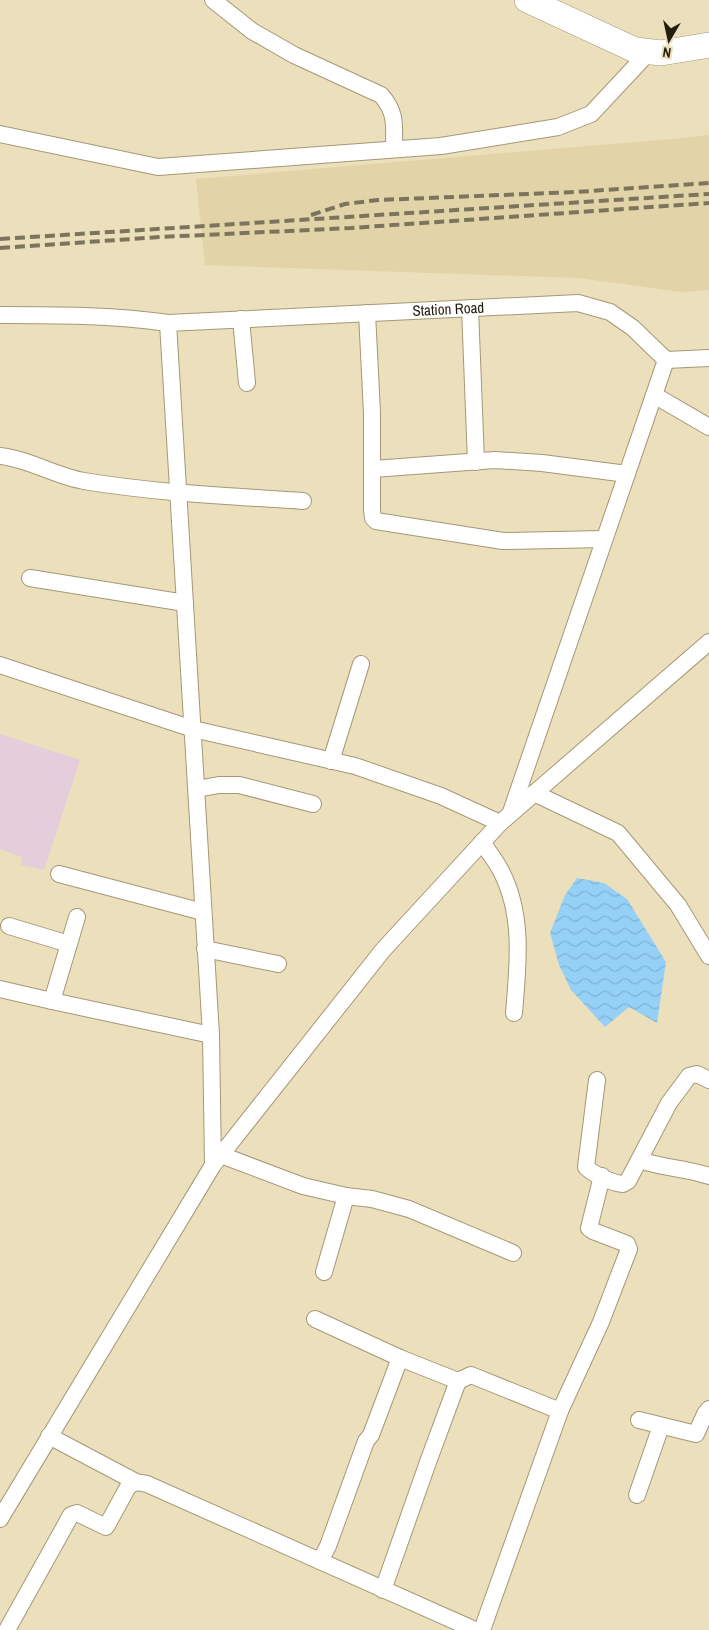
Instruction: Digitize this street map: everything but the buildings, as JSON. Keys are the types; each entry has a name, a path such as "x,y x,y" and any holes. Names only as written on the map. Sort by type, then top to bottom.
{"highway":[{"path":"527,0 635,50 661,53 709,46"}],"street":[{"path":"213,0 252,31 277,46 381,95 389,104 394,120 394,149"},
{"path":"0,134 158,167 441,146 558,127 591,114 648,53"},
{"name":"Station Road","path":"0,315 138,318 168,323 578,303 610,312 633,328 666,360"},
{"path":"470,308 476,462"},
{"path":"367,313 373,469 372,510 373,518 376,521 503,541 604,539"},
{"path":"241,319 247,383"},
{"path":"168,323 194,728 217,1160"},
{"path":"505,818 666,360 709,358"},
{"path":"654,395 709,427"},
{"path":"0,456 24,461 80,480 178,493 304,501"},
{"path":"373,469 495,460 542,463 627,474"},
{"path":"30,578 185,603"},
{"path":"0,1519 217,1160 383,950 505,818 709,642"},
{"path":"331,761 361,664"},
{"path":"0,667 194,728 331,761 401,781 505,818"},
{"path":"197,789 218,785 239,785 314,804"},
{"path":"534,793 618,833 678,904 709,956"},
{"path":"482,842 501,870 514,907 518,937 514,1014"},
{"path":"59,874 203,912"},
{"path":"52,1001 77,917"},
{"path":"9,926 69,944"},
{"path":"205,949 278,964"},
{"path":"0,989 211,1035"},
{"path":"597,1080 586,1165 589,1170 623,1184 628,1180 640,1160 669,1103 689,1076 697,1074 709,1080"},
{"path":"217,1160 303,1186 346,1196 372,1199 408,1209 513,1253"},
{"path":"640,1160 709,1176"},
{"path":"482,1630 560,1411 601,1322 629,1250 627,1244 589,1228 602,1176"},
{"path":"324,1272 346,1196"},
{"path":"315,1318 400,1358 458,1381"},
{"path":"320,1562 328,1546 366,1441 371,1435 400,1358"},
{"path":"383,1590 458,1381 471,1375 560,1411"},
{"path":"639,1420 696,1434 709,1409"},
{"path":"637,1495 661,1426"},
{"path":"49,1436 136,1482 146,1484 475,1630"},
{"path":"7,1630 71,1515 77,1513 106,1528 128,1487 136,1482"}],"shaded area":[{"path":"709,135 709,290 682,292 578,278 205,265 196,179"},
{"path":"0,734 80,760 44,870 21,865 22,857 0,849"}],"water":[{"path":"577,878 604,883 627,899 666,962 657,1023 629,1007 605,1027 571,990 559,965 550,933 565,895"}],"railway":[{"path":"311,215 345,204 378,200 576,192 709,183"},
{"path":"0,239 709,194"},
{"path":"0,248 161,237 351,228 709,203"}]}
